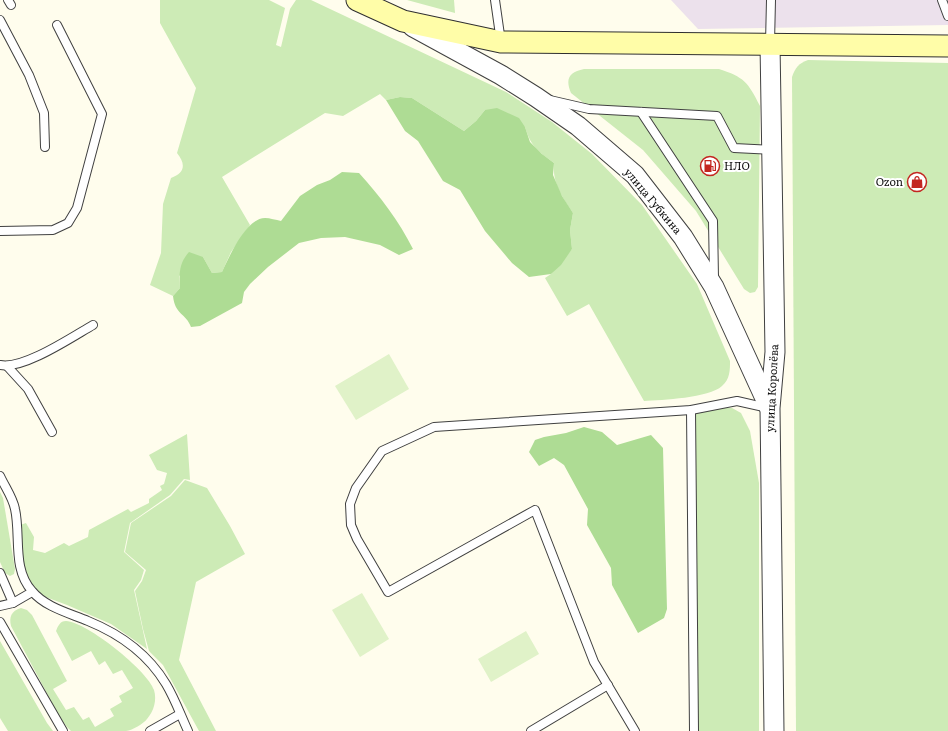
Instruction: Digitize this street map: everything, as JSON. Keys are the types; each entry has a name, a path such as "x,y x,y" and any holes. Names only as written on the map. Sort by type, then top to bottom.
{"main road":[{"name":"улица Губкина","path":"357,0 403,21 501,42 948,46"}],"street":[{"name":"улица Губкина","path":"403,21 501,75 536,97 578,126 634,175 683,237 714,287 770,408"},
{"name":"улица Королёва","path":"770,44 775,352 770,408 774,731"}],"lane":[{"path":"495,0 501,42"},
{"path":"770,44 771,0"},
{"path":"942,0 948,16"},
{"path":"0,20 29,75 44,113 45,147"},
{"path":"0,230 53,230 68,223 77,208 79,201 102,114 57,25"},
{"path":"536,97 589,109 717,116 734,148 772,150"},
{"path":"641,112 713,221 714,287"},
{"path":"4,366 29,360 93,325"},
{"path":"4,366 28,389 52,432"},
{"path":"635,731 594,662 535,510 388,592 357,539 351,525 350,504 356,488 382,451 434,427 691,410 737,401 770,408"},
{"path":"691,410 694,731"},
{"path":"0,476 15,509 20,565 26,583 32,592 42,601 109,630 140,652 155,667 167,685 188,731"},
{"path":"0,573 13,603"},
{"path":"0,606 13,603 32,592"},
{"path":"0,622 63,731"},
{"path":"531,731 608,685"},
{"path":"150,731 180,714"}],"shaded area":[{"path":"671,0 948,0 948,25 698,29"}],"green space":[{"path":"160,0 269,0 285,8 276,45 281,47 290,9 296,0 311,0 506,92 552,122 592,154 642,205 697,284 730,361 730,371 725,383 716,390 696,396 644,401 589,304 567,316 545,278 551,274 572,249 570,230 573,213 556,183 554,163 536,148 527,134 525,127 485,110 476,121 464,131 412,98 400,97 386,100 380,94 343,116 325,113 222,177 250,225 231,252 222,272 212,273 203,257 179,276 180,288 173,296 150,285 161,253 163,204 171,178 179,174 183,168 182,161 177,153 196,88 160,23"},
{"path":"407,0 454,0 455,13"},
{"path":"808,60 948,63 948,731 796,731 792,77 798,66"},
{"path":"584,69 719,69 740,78 752,91 760,106 758,287 755,292 750,293 744,289 696,211 643,150 571,93 568,84 570,77 575,72"},
{"path":"400,97 412,98 464,131 476,121 485,110 497,108 519,118 525,127 530,142 554,163 553,175 562,196 573,213 570,230 572,249 561,265 551,274 529,277 512,263 485,231 460,190 443,181 418,141 405,131 386,100"},
{"path":"342,172 359,173 389,209 413,249 399,255 380,245 345,237 321,238 299,243 268,267 250,284 244,292 242,303 200,326 191,327 189,322 176,307 173,296 180,288 181,265 189,252 203,257 212,273 222,272 239,239 251,224 265,218 281,221 300,196"},
{"path":"389,354 409,389 356,420 335,386"},
{"path":"721,408 732,408 741,413 750,431 759,483 759,731 696,731 694,413"},
{"path":"584,427 602,432 617,445 651,435 663,448 667,609 664,618 638,633 612,585 611,568 587,525 588,509 564,465 554,458 539,466 529,452 535,440"},
{"path":"187,434 190,480 184,479 170,495 130,523 124,552 144,570 141,580 134,590 147,649 111,624 43,596 29,580 23,563 20,525 26,523 34,537 33,550 45,553 64,543 69,546 88,537 89,530 128,509 131,512 149,503 149,499 162,490 160,486 164,484 167,473 157,470 149,455"},
{"path":"185,480 207,488 245,554 196,582 179,660 216,731 199,731 163,665 149,651 135,591 142,581 146,570 125,552 131,523 171,496"},
{"path":"0,492 3,498 15,569 14,574 10,576 5,573 0,562"},
{"path":"362,593 389,639 360,657 332,610"},
{"path":"21,608 27,610 32,615 67,681 53,689 66,710 74,707 83,720 89,717 95,727 114,716 110,709 122,702 119,696 133,688 122,670 113,674 105,661 99,665 91,651 72,661 56,631 58,626 64,621 76,623 101,638 141,671 154,690 155,694 153,709 147,719 138,726 126,731 71,731 59,716 11,626 10,620 13,613"},
{"path":"526,631 539,654 491,682 478,659"},
{"path":"0,641 53,731 8,731 0,718"}],"place":[{"name":"НЛО","path":"710,166"},
{"name":"Ozon","path":"917,182"}]}
